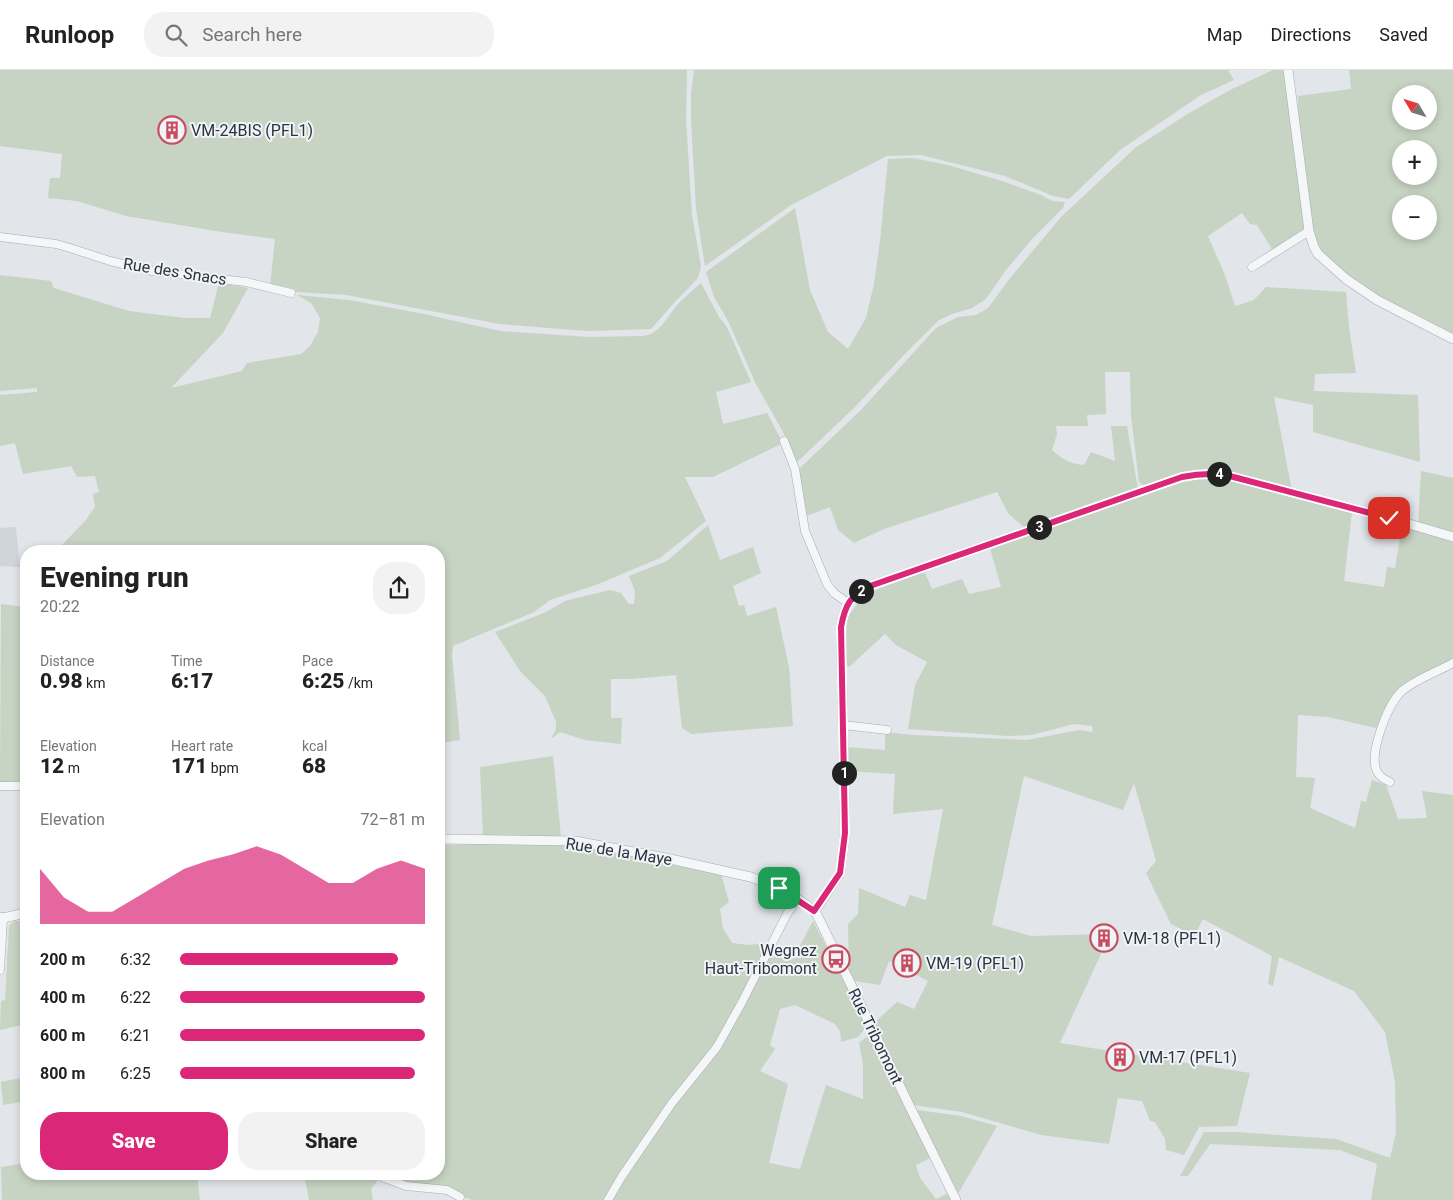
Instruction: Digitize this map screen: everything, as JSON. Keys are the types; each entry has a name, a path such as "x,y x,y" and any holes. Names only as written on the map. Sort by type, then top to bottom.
{"street":[{"path":"1288,70 1309,231 1318,254 1354,284 1384,304 1453,339"},
{"path":"1252,267 1309,231"},
{"name":"Rue des Snacs","path":"0,237 56,244 110,261 152,271 246,282 291,293"},
{"path":"784,441 794,469 805,531 827,584 834,593 848,603"},
{"path":"814,911 840,873 845,833 841,627 843,614 848,603 870,586 1182,477 1197,474 1226,475 1453,537"},
{"path":"1390,782 1380,777 1376,770 1375,760 1381,728 1391,705 1404,690 1453,663"},
{"path":"843,725 886,730"},
{"path":"0,786 20,786"},
{"name":"Rue de la Maye","path":"445,839 575,841 666,858 751,877 779,888 814,911"},
{"path":"608,1200 622,1176 672,1103 717,1046 797,899"},
{"name":"Rue Tribomont","path":"814,911 956,1200"},
{"path":"0,970 2,918 20,914"},
{"path":"390,1180 406,1186 447,1190 460,1196"}],"shaded area":[{"path":"16,527 20,567 0,566 0,528"}],"green space":[{"path":"0,70 687,70 686,119 692,215 701,266 698,278 651,329 587,331 500,324 346,295 297,292 270,286 275,239 126,216 77,201 48,198 50,178 60,178 62,154 0,146"},
{"path":"694,70 1228,70 1234,80 1201,95 1120,150 1069,199 1053,196 1005,176 921,155 887,156 791,205 705,266 696,209 691,120 691,93"},
{"path":"1273,70 1284,70 1306,228 1272,249 1257,225 1250,224 1242,213 1208,236 1225,275 1235,306 1254,300 1266,287 1346,292 1356,373 1315,374 1314,391 1418,395 1420,462 1313,432 1313,405 1274,397 1292,491 1220,470 1193,471 1145,486 1139,482 1131,416 1130,372 1105,372 1106,414 1087,415 1088,426 1056,426 1057,434 1052,450 1066,460 1084,465 1091,452 1115,461 1111,426 1127,426 1138,489 1186,478 1217,477 1352,512 1344,581 1384,587 1387,567 1395,568 1402,526 1453,540 1453,659 1415,680 1384,713 1376,728 1328,717 1298,715 1296,777 1315,778 1310,808 1355,828 1361,801 1366,802 1372,780 1386,785 1398,819 1427,818 1422,791 1453,795 1453,1200 1371,1200 1377,1164 1340,1150 1210,1144 1188,1176 1180,1176 1204,1132 1236,1132 1336,1139 1390,1158 1396,1133 1395,1082 1385,1032 1354,991 1279,957 1273,986 1268,984 1272,956 1203,919 1194,936 1171,924 1146,873 1156,861 1134,783 1123,810 1024,776 992,925 1031,936 1110,934 1060,1043 1250,1073 1237,1126 1199,1127 1184,1155 1166,1150 1165,1139 1155,1122 1150,1121 1142,1101 1118,1098 1109,1144 1041,1135 962,1112 914,1105 874,1023 897,1002 914,1009 928,981 889,961 880,985 855,981 849,971 848,924 858,914 859,888 905,907 910,895 926,900 943,809 893,814 895,774 847,771 846,747 885,750 885,732 1027,740 1079,730 1093,732 1092,726 1074,724 1031,735 1008,736 908,729 915,685 927,662 896,645 885,634 849,667 846,664 847,618 862,597 894,581 924,571 932,589 962,579 969,594 1001,587 990,548 1031,534 1008,513 997,492 884,529 854,543 838,530 830,507 806,516 799,469 861,410 936,328 958,317 976,315 988,308 1061,217 1135,148 1189,113 1232,89"},
{"path":"1349,70 1453,70 1453,335 1375,294 1337,268 1323,253 1313,237 1299,129 1298,96 1351,89"},
{"path":"913,158 948,165 1002,181 1052,201 1065,202 1063,208 1032,239 1006,270 986,299 972,308 939,320 855,407 796,463 783,432 756,384 728,321 714,297 706,272 795,208 810,290 828,332 848,349 866,318 874,284 888,159"},
{"path":"0,275 51,281 54,288 129,311 184,318 210,318 219,283 248,288 223,333 171,388 242,371 247,363 301,354 310,346 318,332 320,318 311,303 297,295 349,300 500,331 589,337 643,336 655,332 680,302 701,283 719,317 727,327 751,382 716,392 723,424 767,413 783,443 713,477 685,477 706,521 660,558 596,585 550,600 534,612 453,646 452,655 460,740 445,742 445,545 62,545 86,520 95,507 93,494 99,492 95,476 77,477 71,466 23,474 15,443 0,446 0,395 37,392 37,388 0,391"},
{"path":"1421,471 1453,478 1453,534 1418,525"},
{"path":"708,525 720,560 753,547 761,573 733,586 739,606 744,605 747,616 776,607 789,667 793,726 691,734 682,728 676,675 611,679 611,718 622,718 621,744 585,740 560,732 551,739 556,729 556,722 545,696 520,671 495,632 544,613 565,601 610,590 621,593 629,604 634,604 635,591 629,576 667,561"},
{"path":"1,604 20,606 20,781 0,783"},
{"path":"553,756 561,837 483,835 480,767"},
{"path":"561,843 595,847 721,873 729,902 720,909 723,928 732,943 748,945 769,943 719,1040 605,1200 472,1200 459,1195 410,1185 397,1180 445,1180 445,845"},
{"path":"14,921 20,921 20,1025 0,1030 1,1001 5,1000 9,926"},
{"path":"813,921 867,1026 858,1037 841,1042 840,1031 835,1024 795,1005 780,1009 770,1045 775,1049 760,1071 788,1084 769,1163 800,1169 826,1085 863,1099 863,1064 859,1043 869,1035 932,1157 916,1165 920,1178 936,1199 949,1193 953,1200 611,1200 667,1114 721,1045 772,948 793,959"},
{"path":"20,1078 20,1102 3,1105 1,1082"},
{"path":"917,1110 961,1116 997,1126 958,1194"},
{"path":"20,1164 20,1180 198,1180 200,1200 2,1200 1,1167"},
{"path":"305,1180 378,1180 371,1189 373,1200 309,1200"}],"place":[{"name":"VM-24BIS (PFL1)","path":"172,130"},
{"name":"VM-18 (PFL1)","path":"1104,938"},
{"name":"Wegnez Haut-Tribomont","path":"836,959"},
{"name":"VM-19 (PFL1)","path":"907,963"},
{"name":"VM-17 (PFL1)","path":"1120,1057"}],"route":[{"path":"779,888 814,911 840,873 845,833 841,627 843,614 848,603 860,592 870,586 1182,477 1197,474 1226,475 1389,518"}]}
